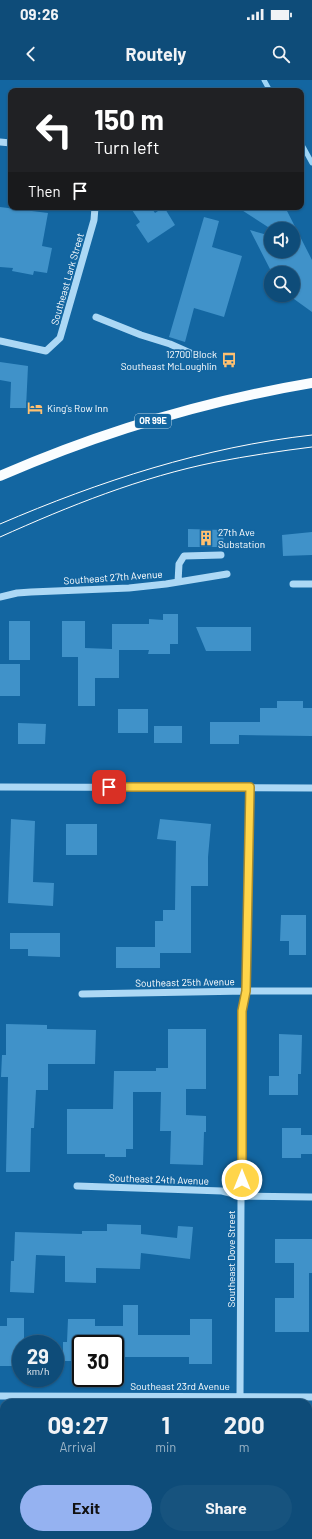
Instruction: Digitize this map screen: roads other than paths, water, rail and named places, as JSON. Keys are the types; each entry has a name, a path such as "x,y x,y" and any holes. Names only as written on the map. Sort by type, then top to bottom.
{"main road":[{"name":"OR 99E","path":"0,476 93,440 169,416 251,395 312,383"}],"street":[{"name":"Southeast Lark Street","path":"0,340 46,351 60,338 94,220 95,210"},
{"path":"96,317 141,335 170,344 197,356"},
{"path":"178,582 179,564 184,556 221,555"},
{"name":"Southeast 27th Avenue","path":"0,597 17,593 31,592 129,588 227,574"},
{"path":"293,584 312,584"},
{"path":"0,787 312,788"},
{"name":"Southeast Dove Street","path":"240,1396 242,1011 246,991 250,787"},
{"name":"Southeast 25th Avenue","path":"82,994 312,991"},
{"name":"Southeast 24th Avenue","path":"77,1186 222,1191 242,1196 312,1197"},
{"name":"Southeast 23rd Avenue","path":"0,1396 178,1399 240,1396 312,1397"}],"waterway":[{"path":"264,80 268,88"},
{"path":"304,148 312,163"}],"tram line":[{"path":"0,524 38,508 114,480 153,468 232,448 312,435"},
{"path":"0,537 52,514 133,484 160,476 216,462 312,447"}],"place":[{"name":"12700 Block Southeast McLoughlin","path":"229,360"},
{"name":"King's Row Inn","path":"35,408"},
{"name":"27th Ave Substation","path":"206,538"}]}
